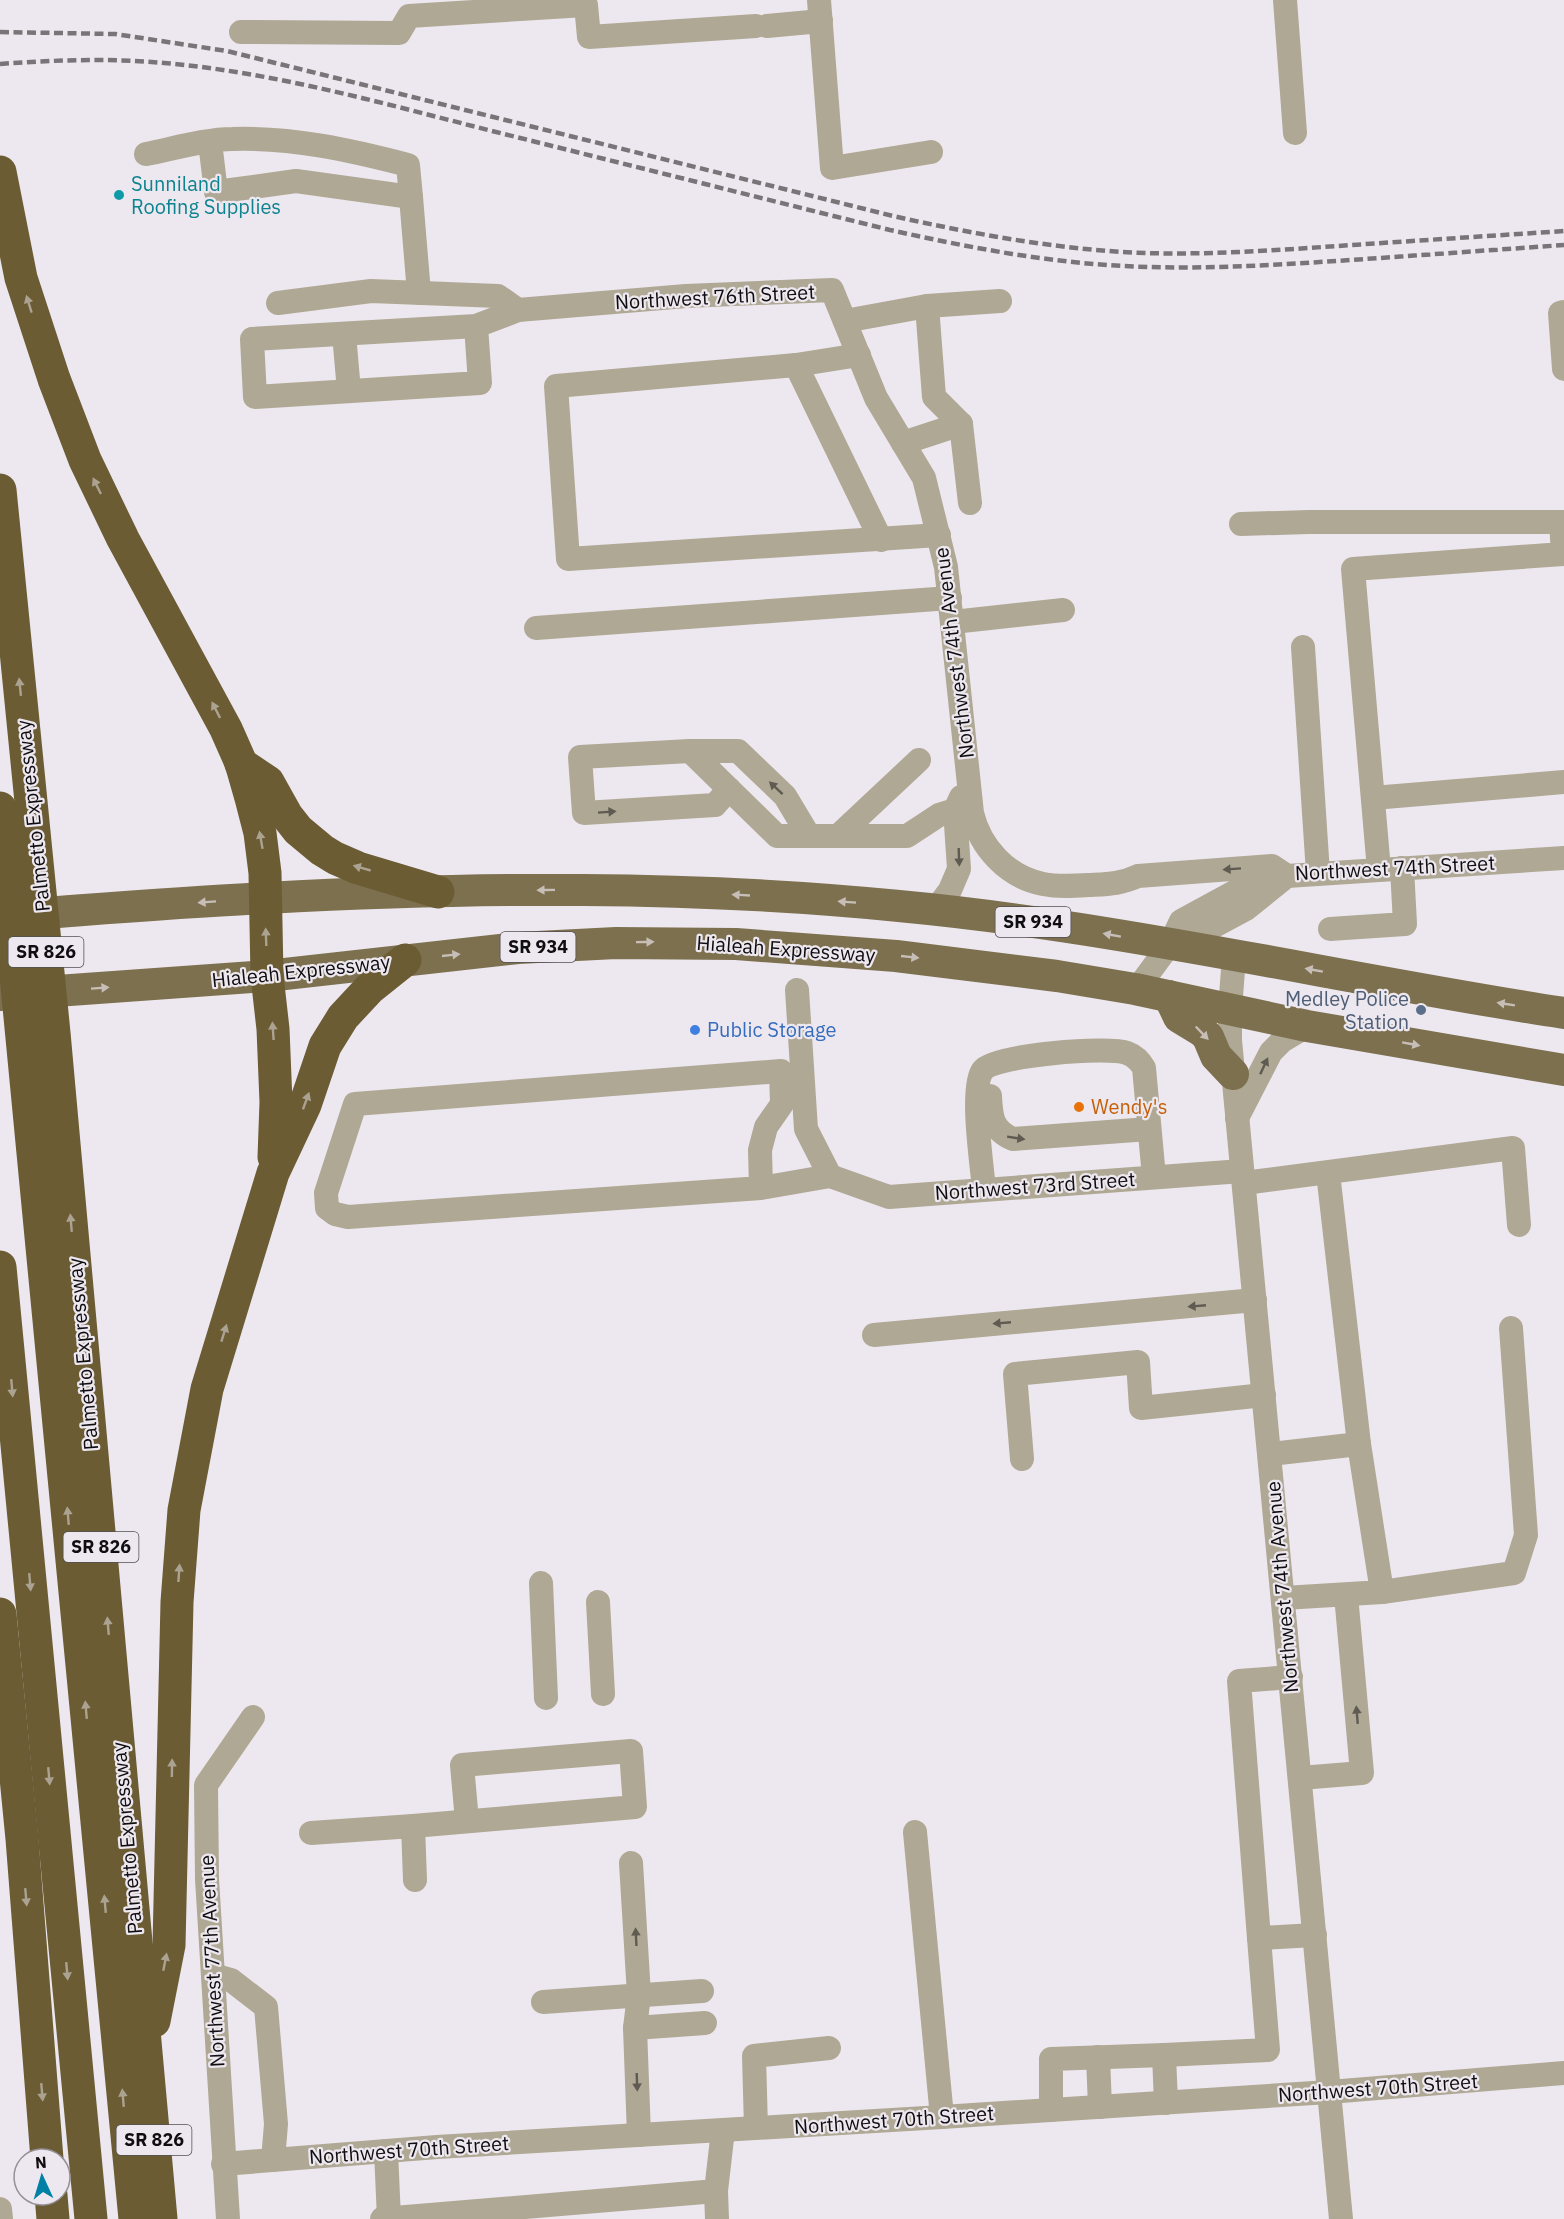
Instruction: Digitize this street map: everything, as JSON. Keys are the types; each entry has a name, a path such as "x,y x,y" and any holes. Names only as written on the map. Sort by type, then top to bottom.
{"highway":[{"path":"0,172 21,278 50,369 85,460 123,539 210,697 241,764 261,841 276,1102 273,1173"},
{"name":"Palmetto Expressway","path":"0,490 39,870 38,1034 162,2219"},
{"path":"241,764 268,782 279,804 298,830 328,854 358,868 438,892"},
{"path":"0,808 6,873 38,1034 135,2219"},
{"path":"147,2061 169,1945 177,1613 184,1510 207,1389 273,1173 305,1105 325,1046 343,1017 370,988 405,960"},
{"path":"0,1267 91,2219"},
{"path":"0,1614 46,2147"},
{"path":"0,1746 21,1839"}],"main road":[{"name":"SR 934","path":"0,916 265,898 438,892 553,890 689,892 799,898 936,909 1042,923 1564,1013"},
{"name":"Hialeah Expressway","path":"0,995 267,976 482,951 588,944 661,942 726,944 933,960 1036,973 1168,996 1306,1026 1564,1070"},
{"path":"1168,996 1179,1017 1202,1031 1210,1041 1216,1056 1233,1074"}],"street":[{"path":"1285,0 1295,133"},
{"path":"241,32 399,33 409,16 586,5 589,37 762,26 820,10 832,168 931,152"},
{"path":"146,154 230,138 278,140 344,148 408,165 420,293"},
{"path":"210,142 216,192 296,181 411,197"},
{"name":"Northwest 76th Street","path":"518,310 686,296 832,290 876,398"},
{"path":"278,303 371,291 498,296 518,310"},
{"path":"845,321 927,306 1000,301"},
{"path":"927,306 934,397 961,424 970,503"},
{"path":"476,326 480,383 255,397 252,339 476,326 518,310"},
{"path":"1564,312 1560,313 1564,369"},
{"path":"344,334 349,391"},
{"path":"859,356 795,365 556,386 568,559 939,535"},
{"path":"795,365 881,540"},
{"name":"Northwest 74th Avenue","path":"876,398 924,478 939,535 950,598 972,813 977,829 989,850 1006,867"},
{"path":"903,443 961,424"},
{"path":"1241,524 1563,522 1563,554 1353,569 1373,798 1405,924 1330,929"},
{"path":"536,628 950,598"},
{"path":"952,622 1063,610"},
{"path":"1303,647 1318,873"},
{"path":"729,789 715,805 584,813 580,757 690,751 738,751 785,796 809,836"},
{"path":"690,751 777,836 907,836 939,815 955,810"},
{"path":"838,836 919,760"},
{"name":"Northwest 74th Avenue","path":"936,909 950,891 959,868 955,810 968,781"},
{"path":"1373,798 1564,782"},
{"name":"Northwest 74th Street","path":"1006,867 1019,876 1042,884 1065,886 1122,883 1138,876 1272,866 1280,882 1318,873 1564,858"},
{"path":"1137,990 1170,944 1181,921 1217,900 1244,888 1280,882"},
{"path":"1170,944 1205,931 1246,909 1280,882"},
{"name":"Northwest 74th Street","path":"1122,883 1136,888 1244,888"},
{"name":"Northwest 74th Avenue","path":"1234,956 1230,1010 1233,1074 1341,2219"},
{"path":"761,1188 760,1150 766,1127 782,1104 781,1071 355,1104 326,1194 327,1208 335,1214 348,1216 761,1188 830,1176 806,1129 797,990"},
{"path":"1237,1118 1271,1052 1282,1041 1306,1026"},
{"path":"984,1189 976,1091 983,1070 991,1064 1019,1057 1108,1050 1128,1053 1141,1062 1144,1068 1154,1178"},
{"path":"1011,1060 998,1071 989,1088 992,1118 999,1131 1005,1136 1025,1139 1149,1129"},
{"name":"Northwest 73rd Street","path":"830,1176 888,1197 1154,1178 1328,1173 1512,1148 1520,1225"},
{"path":"1328,1173 1359,1444 1382,1592"},
{"path":"874,1335 1255,1300"},
{"path":"1284,1598 1382,1592 1514,1573 1526,1535 1511,1328"},
{"path":"1022,1458 1015,1374 1138,1362 1141,1408 1264,1395"},
{"path":"1270,1454 1359,1444"},
{"path":"541,1583 546,1698"},
{"path":"1300,1778 1362,1773 1346,1595"},
{"path":"598,1602 603,1694"},
{"path":"1051,2110 1051,2059 1268,2050 1239,1681 1291,1677"},
{"name":"Northwest 77th Avenue","path":"228,2219 207,1879 206,1785 254,1717"},
{"path":"311,1833 413,1826 635,1807 631,1751 462,1766 467,1821"},
{"path":"413,1826 415,1880"},
{"path":"915,1832 942,2117"},
{"path":"631,1863 639,1995 635,2028 639,2135"},
{"path":"1259,1938 1315,1935"},
{"path":"213,1976 231,1980 266,2007 276,2124 273,2160"},
{"path":"543,2002 702,1991"},
{"path":"635,2028 705,2023"},
{"path":"756,2128 754,2056 829,2048"},
{"path":"1164,2055 1166,2103"},
{"path":"1098,2057 1100,2107"},
{"name":"Northwest 70th Street","path":"223,2164 386,2151 1329,2092 1564,2073"},
{"path":"717,2219 716,2191 723,2130"},
{"path":"386,2151 389,2219"},
{"path":"382,2219 716,2191"},
{"path":"0,2209 1,2219"}],"railway":[{"path":"0,32 115,34 227,51 893,216 979,234 1064,247 1149,253 1230,252 1564,231"},
{"path":"0,64 123,60 250,74 378,102 890,230 977,248 1064,261 1152,267 1237,266 1564,245"}],"place":[{"name":"Sunniland Roofing Supplies","path":"119,195"},
{"name":"Medley Police Station","path":"1421,1010"},
{"name":"Public Storage","path":"695,1030"},
{"name":"Wendy's","path":"1079,1107"}]}
